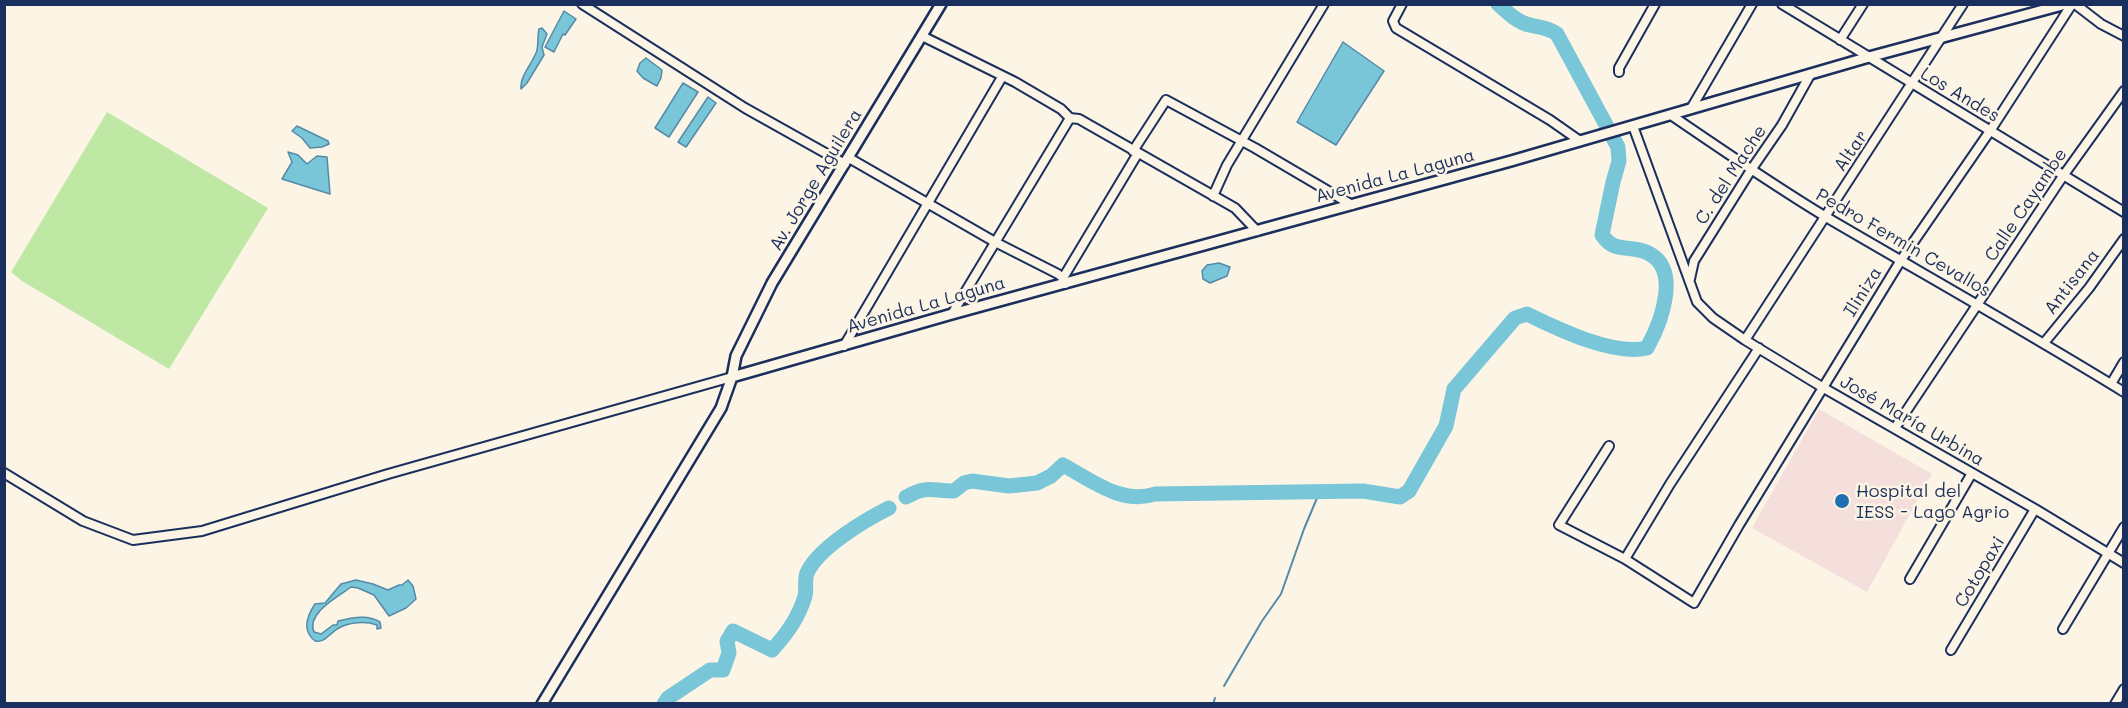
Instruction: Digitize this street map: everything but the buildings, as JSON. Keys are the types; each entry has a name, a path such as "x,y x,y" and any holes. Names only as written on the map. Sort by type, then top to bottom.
{"street":[{"path":"582,4 745,108 928,204 1064,281 1166,100 1352,205"},
{"name":"Av. Jorge Aguilera","path":"542,704 721,408 732,377 736,356 772,283 941,4"},
{"path":"1214,196 1227,165 1324,4"},
{"path":"1402,4 1393,21 1396,28 1550,120 1580,141"},
{"path":"1619,72 1619,68 1654,4"},
{"path":"1692,107 1752,4"},
{"name":"Los Andes","path":"1782,4 2124,212"},
{"path":"1840,39 1863,4"},
{"name":"Altar","path":"1745,340 1964,4"},
{"name":"Avenida La Laguna","path":"732,377 1064,281 1352,205 1869,57 2066,4"},
{"path":"2073,4 2101,24 2124,36"},
{"name":"Iliniza","path":"1625,559 1695,603 1822,387 1901,260 1990,131 2073,4"},
{"path":"922,36 1002,77 1061,110 1070,118 1078,119 1235,208 1257,231"},
{"name":"C. del Mache","path":"1690,279 1694,261 1782,125 1810,75"},
{"path":"844,346 1002,77"},
{"name":"Calle Cayambe","path":"1895,428 1976,304 2124,91"},
{"name":"Pedro Fermin Cevallos","path":"1671,114 1751,170 1825,216 2124,392"},
{"path":"952,314 1070,118"},
{"path":"1632,126 1690,279"},
{"name":"Antisana","path":"2044,343 2089,288 2124,239"},
{"name":"José María Urbina","path":"1690,279 1697,302 1713,318 1745,340 2124,563"},
{"path":"1609,446 1559,525 1625,559 1670,484 1759,348"},
{"path":"2111,384 2124,363"},
{"path":"4,473 83,521 133,540 202,531 388,474 732,377"},
{"path":"1910,579 1972,473"},
{"name":"Cotopaxi","path":"1951,650 2035,509"},
{"path":"2063,629 2124,527"},
{"path":"2115,704 2124,689"}],"shaded area":[{"name":"Hospital del IESS - Lago Agrio","path":"1819,409 1932,474 1867,592 1752,528"}],"green space":[{"path":"107,112 268,208 169,369 22,281 11,272"}],"water":[{"path":"564,11 576,19 565,35 563,34 554,52 545,47"},
{"path":"542,28 547,34 542,47 544,55 521,89 524,75 537,51 539,29"},
{"path":"1343,42 1384,71 1336,145 1297,122"},
{"path":"646,58 662,70 657,86 643,78 637,71 640,63"},
{"path":"683,83 698,92 669,137 655,128"},
{"path":"708,97 716,103 686,147 678,142"},
{"path":"297,126 328,141 329,144 310,148 292,131"},
{"path":"288,152 298,155 307,164 317,156 327,157 330,194 282,179 292,162"},
{"path":"1219,263 1230,267 1227,276 1210,283 1203,279 1202,271 1207,265"},
{"path":"356,580 388,590 408,580 413,586 416,599 406,608 389,616 374,595 351,587 319,612 313,625 314,632 321,634 333,625 337,625 338,621 359,617 380,622 381,628 377,629 377,625 368,623 353,623 339,628 322,641 315,641 308,633 307,623 315,604 325,603 341,584"}],"waterway":[{"path":"906,497 925,490 954,491 964,483 972,481 1009,486 1037,483 1051,476 1063,465 1096,484 1119,494 1131,496 1363,491 1400,497 1409,491 1446,426 1454,389 1515,318 1527,314 1602,345 1618,348 1647,348 1663,310 1666,295 1663,268 1656,258 1637,249 1611,244 1602,235 1619,161 1618,147 1557,34 1521,22 1498,4"},
{"path":"1224,686 1262,621 1281,594 1320,491"},
{"path":"664,704 668,698 710,670 723,670 729,653 727,641 733,631 772,650 796,618 805,596 807,573 821,554 843,536 889,508"},
{"path":"1213,704 1215,698"}],"place":[{"name":"Hospital del IESS - Lago Agrio","path":"1842,501"}]}
